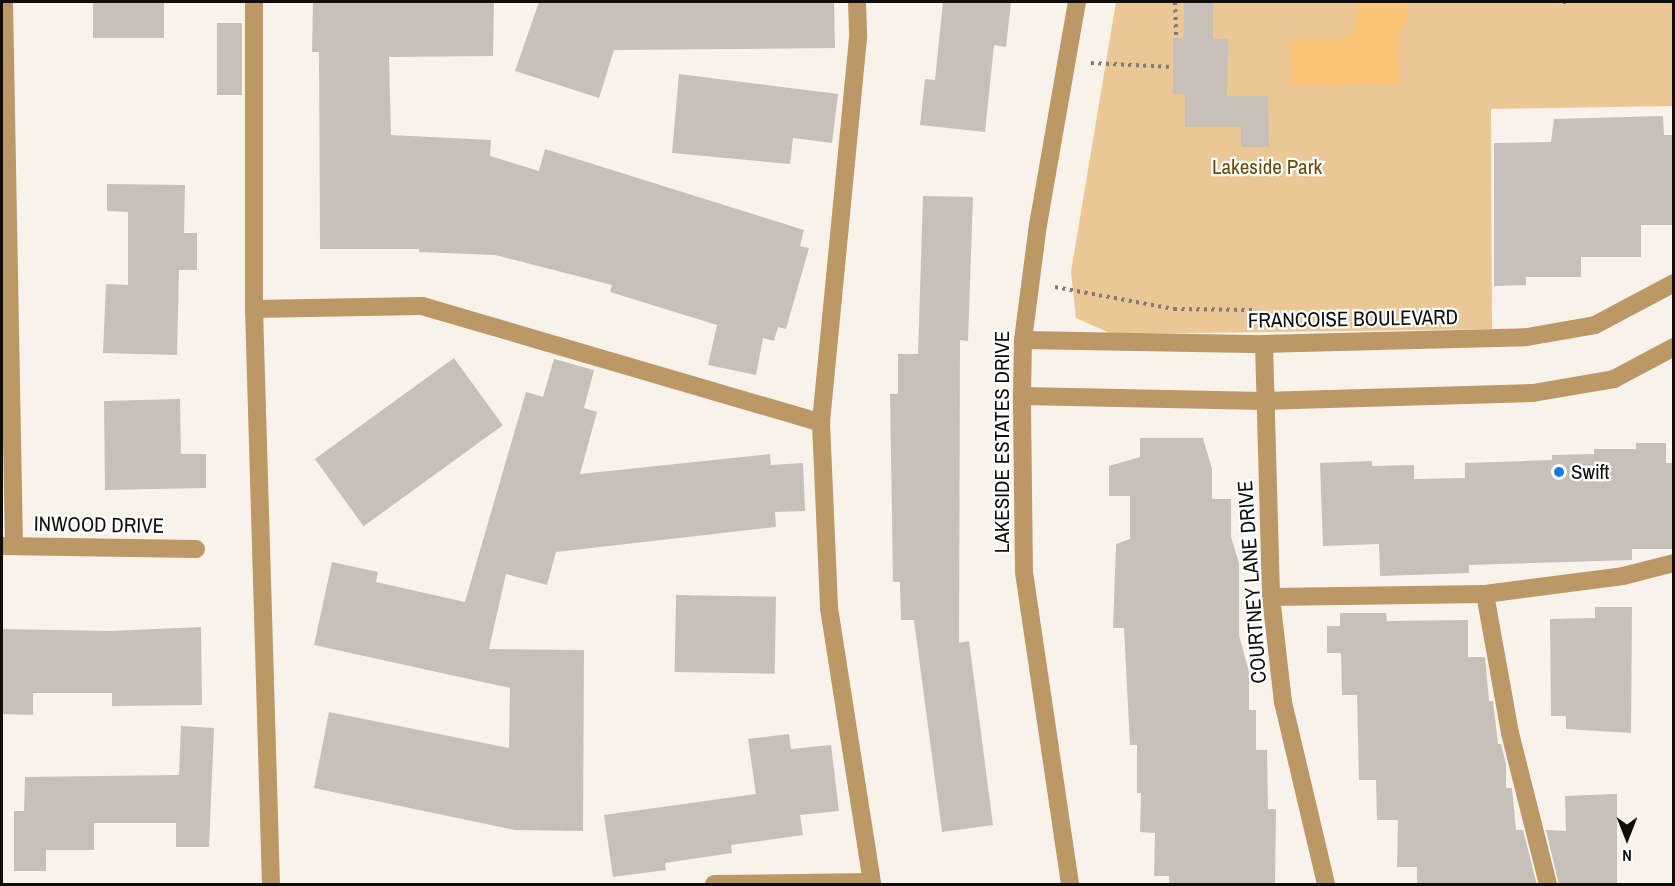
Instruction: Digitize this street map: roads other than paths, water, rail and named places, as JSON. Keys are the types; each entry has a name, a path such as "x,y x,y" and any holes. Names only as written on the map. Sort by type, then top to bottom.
{"street":[{"path":"4,2 8,546"},
{"path":"254,2 254,309 271,885"},
{"path":"714,885 872,883 829,608 821,423 858,38 857,2"},
{"name":"LAKESIDE ESTATES DRIVE","path":"1070,885 1024,572 1022,396 1023,340 1030,284 1077,2"},
{"name":"FRANCOISE BOULEVARD","path":"1023,340 1264,344 1527,337 1595,325 1674,283"},
{"path":"254,309 422,306 821,423"},
{"name":"COURTNEY LANE DRIVE","path":"1264,344 1271,597 1283,702 1326,885"},
{"path":"1022,396 1264,401 1533,393 1614,379 1674,347"},
{"name":"INWOOD DRIVE","path":"8,546 196,549"},
{"path":"1271,597 1485,594 1623,576 1674,563"},
{"path":"1485,594 1510,733 1548,885"}],"place":[{"name":"Swift","path":"1559,472"}],"park label":[{"name":"Lakeside Park","path":"1267,167"}]}
